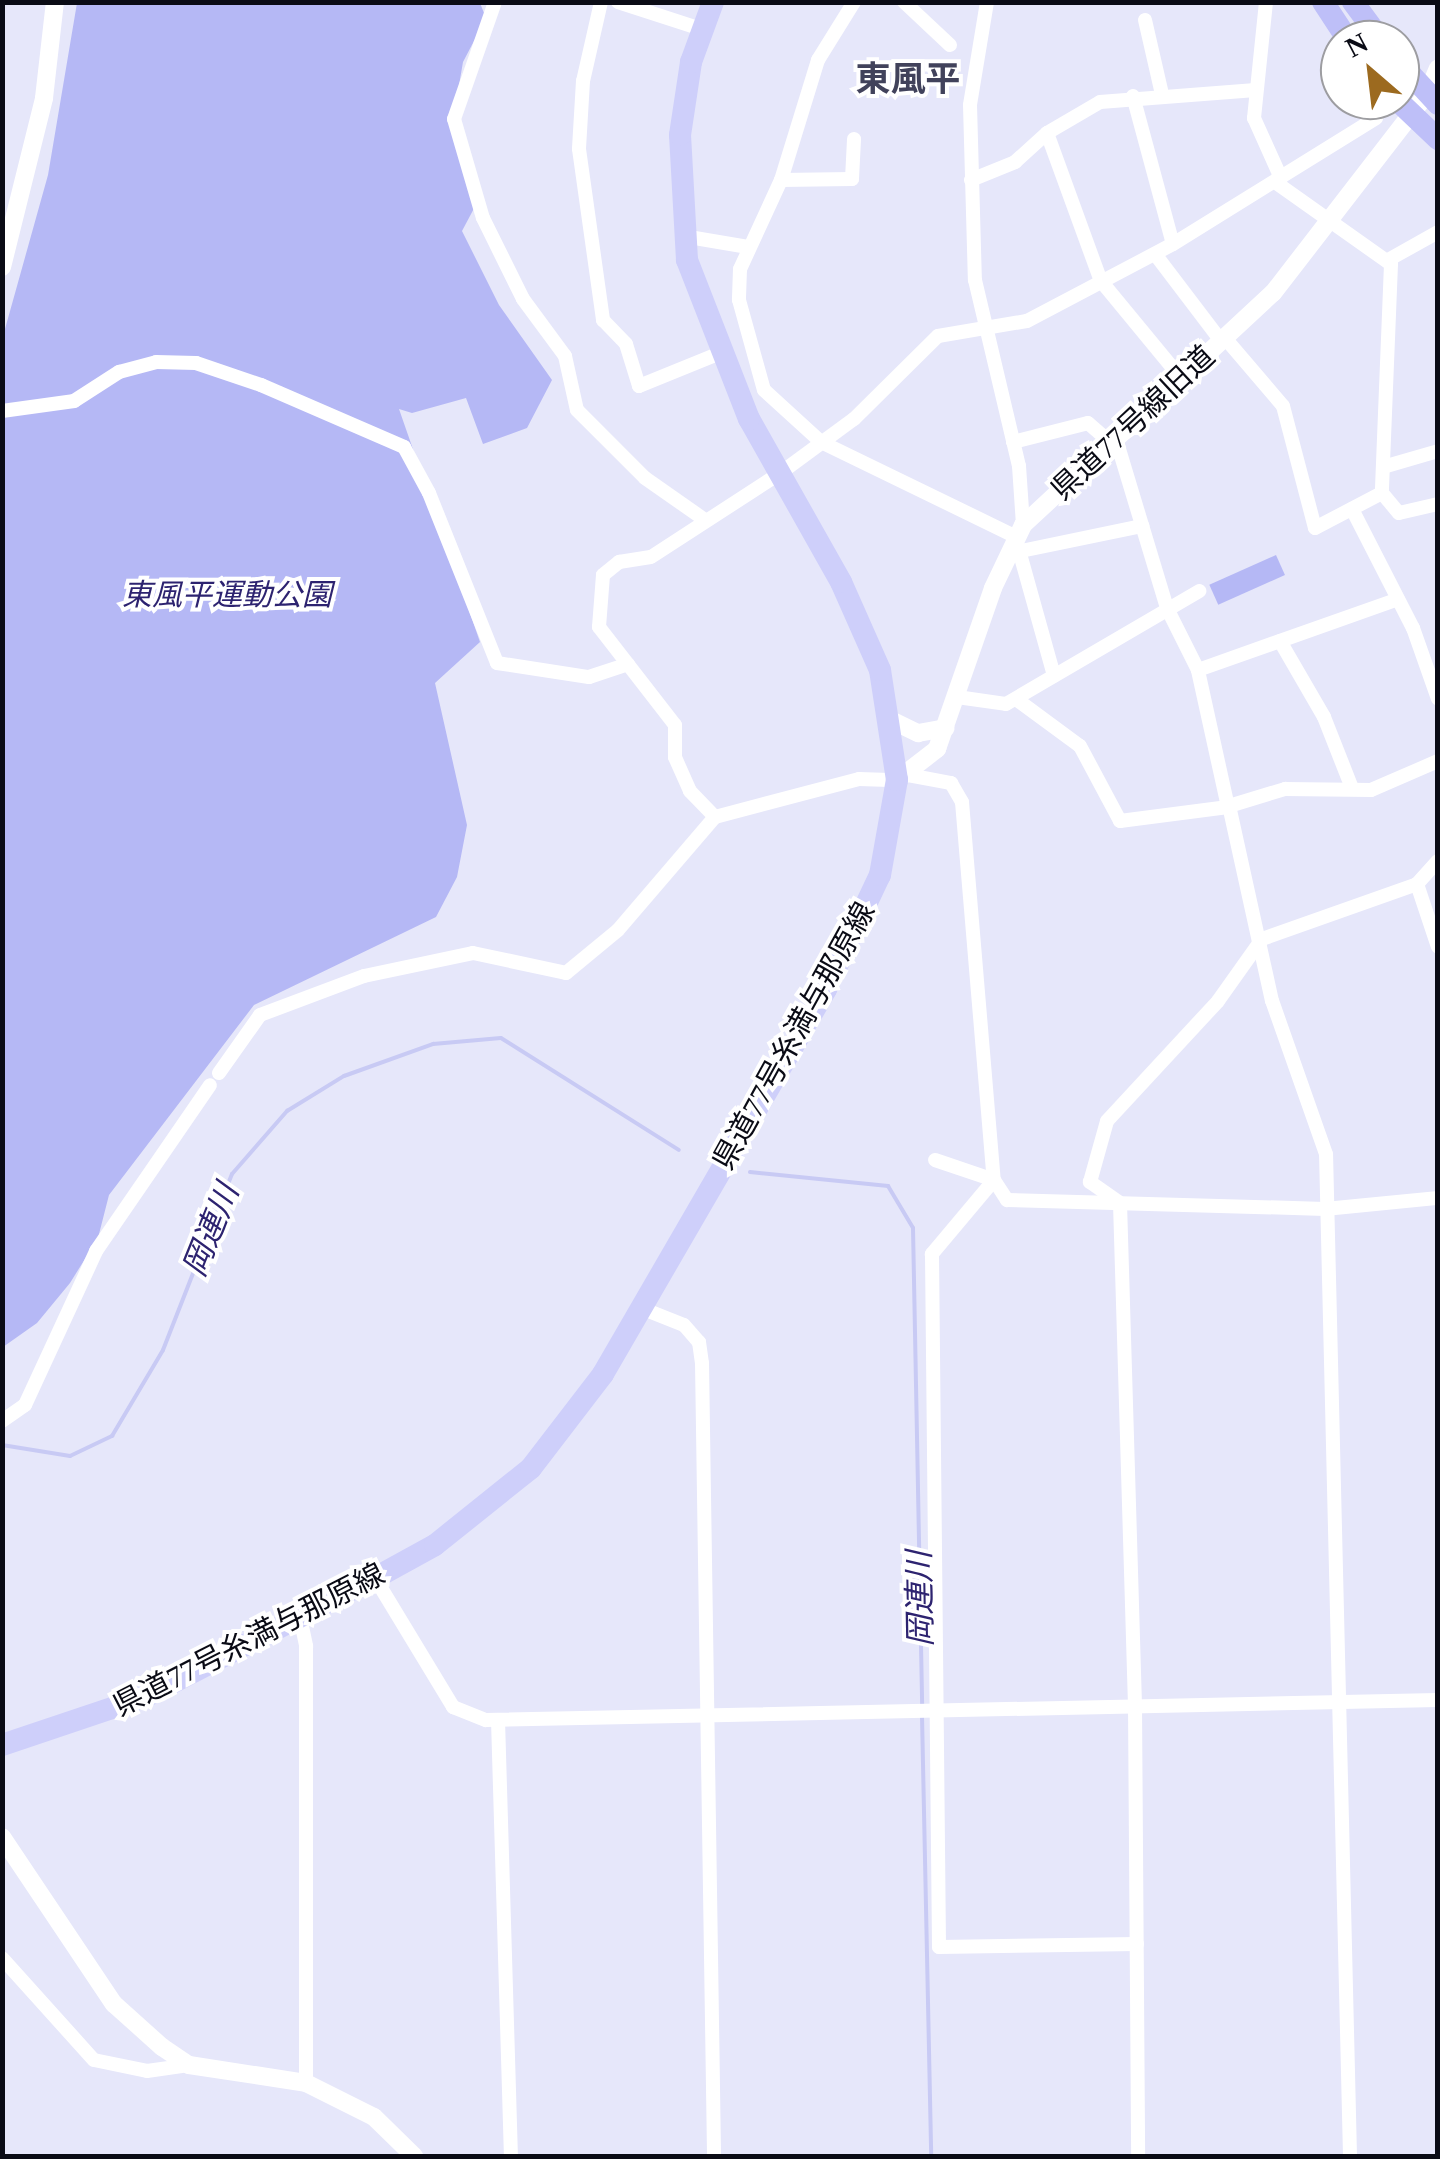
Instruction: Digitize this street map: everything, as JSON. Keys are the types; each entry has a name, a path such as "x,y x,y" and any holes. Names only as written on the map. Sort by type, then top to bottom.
{"highway":[{"path":"1417,120 1438,139"}],"main road":[{"name":"県道77号糸満与那原線","path":"2,1745 145,1698 375,1578 451,1533 531,1468 571,1422 641,1308 856,932 880,875 903,778 893,722 860,621 778,474 718,354 683,236 680,135 701,29 712,2"}],"street":[{"path":"2,266 44,98 55,2"},
{"path":"495,2 454,120 483,218 523,299 566,356 577,410 645,478 706,520"},
{"path":"601,2 583,81 579,149 604,320 626,344 638,386 718,354"},
{"path":"618,2 701,29"},
{"path":"854,2 818,60 781,180 748,247 739,300 764,390 821,442 1020,537 1142,526"},
{"path":"904,2 950,46"},
{"path":"987,2 970,104 975,280 1012,442 1020,537 1054,676"},
{"path":"1266,2 1254,118 1278,180 1388,260 1393,272 1382,493 1399,513 1438,504"},
{"path":"1146,20 1162,94"},
{"name":"県道77号線旧道","path":"1432,99 1438,68"},
{"path":"971,180 1016,162 1047,133 1100,102 1133,96 1256,90"},
{"path":"1133,96 1172,244"},
{"path":"715,817 690,791 675,757 675,725 600,627 603,576 620,562 651,557 778,474 854,419 938,336 1027,320 1155,254 1373,120"},
{"name":"県道77号線旧道","path":"903,778 929,760 946,728 1020,537 1113,441 1273,293 1396,120"},
{"path":"1047,133 1101,281 1181,378"},
{"path":"781,180 852,179 854,139"},
{"path":"1388,260 1438,232"},
{"path":"683,236 748,247"},
{"path":"1155,254 1223,340 1283,406 1315,528 1382,493"},
{"path":"2,411 74,401 119,372 156,362 196,363 260,386 404,447 429,492 497,663 588,677 628,664"},
{"path":"1012,442 1088,423 1113,441 1167,608 1198,670 1228,807 1120,822 1080,746 1016,699"},
{"path":"1383,468 1438,451"},
{"path":"1352,509 1398,599 1438,700"},
{"path":"958,697 1016,699 1199,591"},
{"path":"1198,670 1398,599"},
{"path":"1280,641 1324,717 1352,788"},
{"path":"893,722 918,733 946,728"},
{"path":"1350,2156 1326,1154 1272,1001 1262,939 1229,806 1285,789 1371,790 1438,761"},
{"path":"2,1421 26,1405 96,1251 260,1015 364,976 473,952 566,973 618,930 715,817 859,779 951,783 962,802 994,1180 1007,1200 1326,1209 1438,1198"},
{"path":"1120,1203 1090,1182 1107,1121 1218,1001 1262,939 1417,884 1438,861"},
{"path":"1417,884 1438,947"},
{"path":"934,1160 994,1180"},
{"path":"994,1180 932,1254 939,1946 1136,1944"},
{"path":"1120,1203 1135,1706 1138,2156"},
{"path":"641,1308 684,1325 701,1353 714,2156"},
{"path":"375,1578 452,1707 498,1720 1438,1700"},
{"path":"300,1616 306,1646 306,2082"},
{"path":"498,1720 510,2156"},
{"path":"2,1837 114,2004 189,2065"},
{"path":"2,1958 94,2060 147,2072 189,2065 306,2082 374,2117 414,2156"}],"green space":[{"name":"東風平運動公園","path":"77,3 480,3 486,18 463,62 452,126 479,199 462,231 499,305 552,380 527,428 483,444 466,398 412,413 399,409 480,642 435,683 467,825 457,877 436,917 254,1005 109,1195 98,1238 70,1283 37,1323 3,1347 5,329 48,175"},
{"path":"1276,555 1285,575 1218,605 1209,585"}],"waterway":[{"name":"岡連川","path":"2,1445 70,1456 112,1436 163,1350 232,1174 287,1111 344,1076 433,1044 501,1038 679,1150"},
{"name":"岡連川","path":"750,1172 888,1186 913,1228 922,1707"},
{"name":"岡連川","path":"922,1716 931,2156"}],"district":[{"name":"東風平","path":"908,80"}]}
